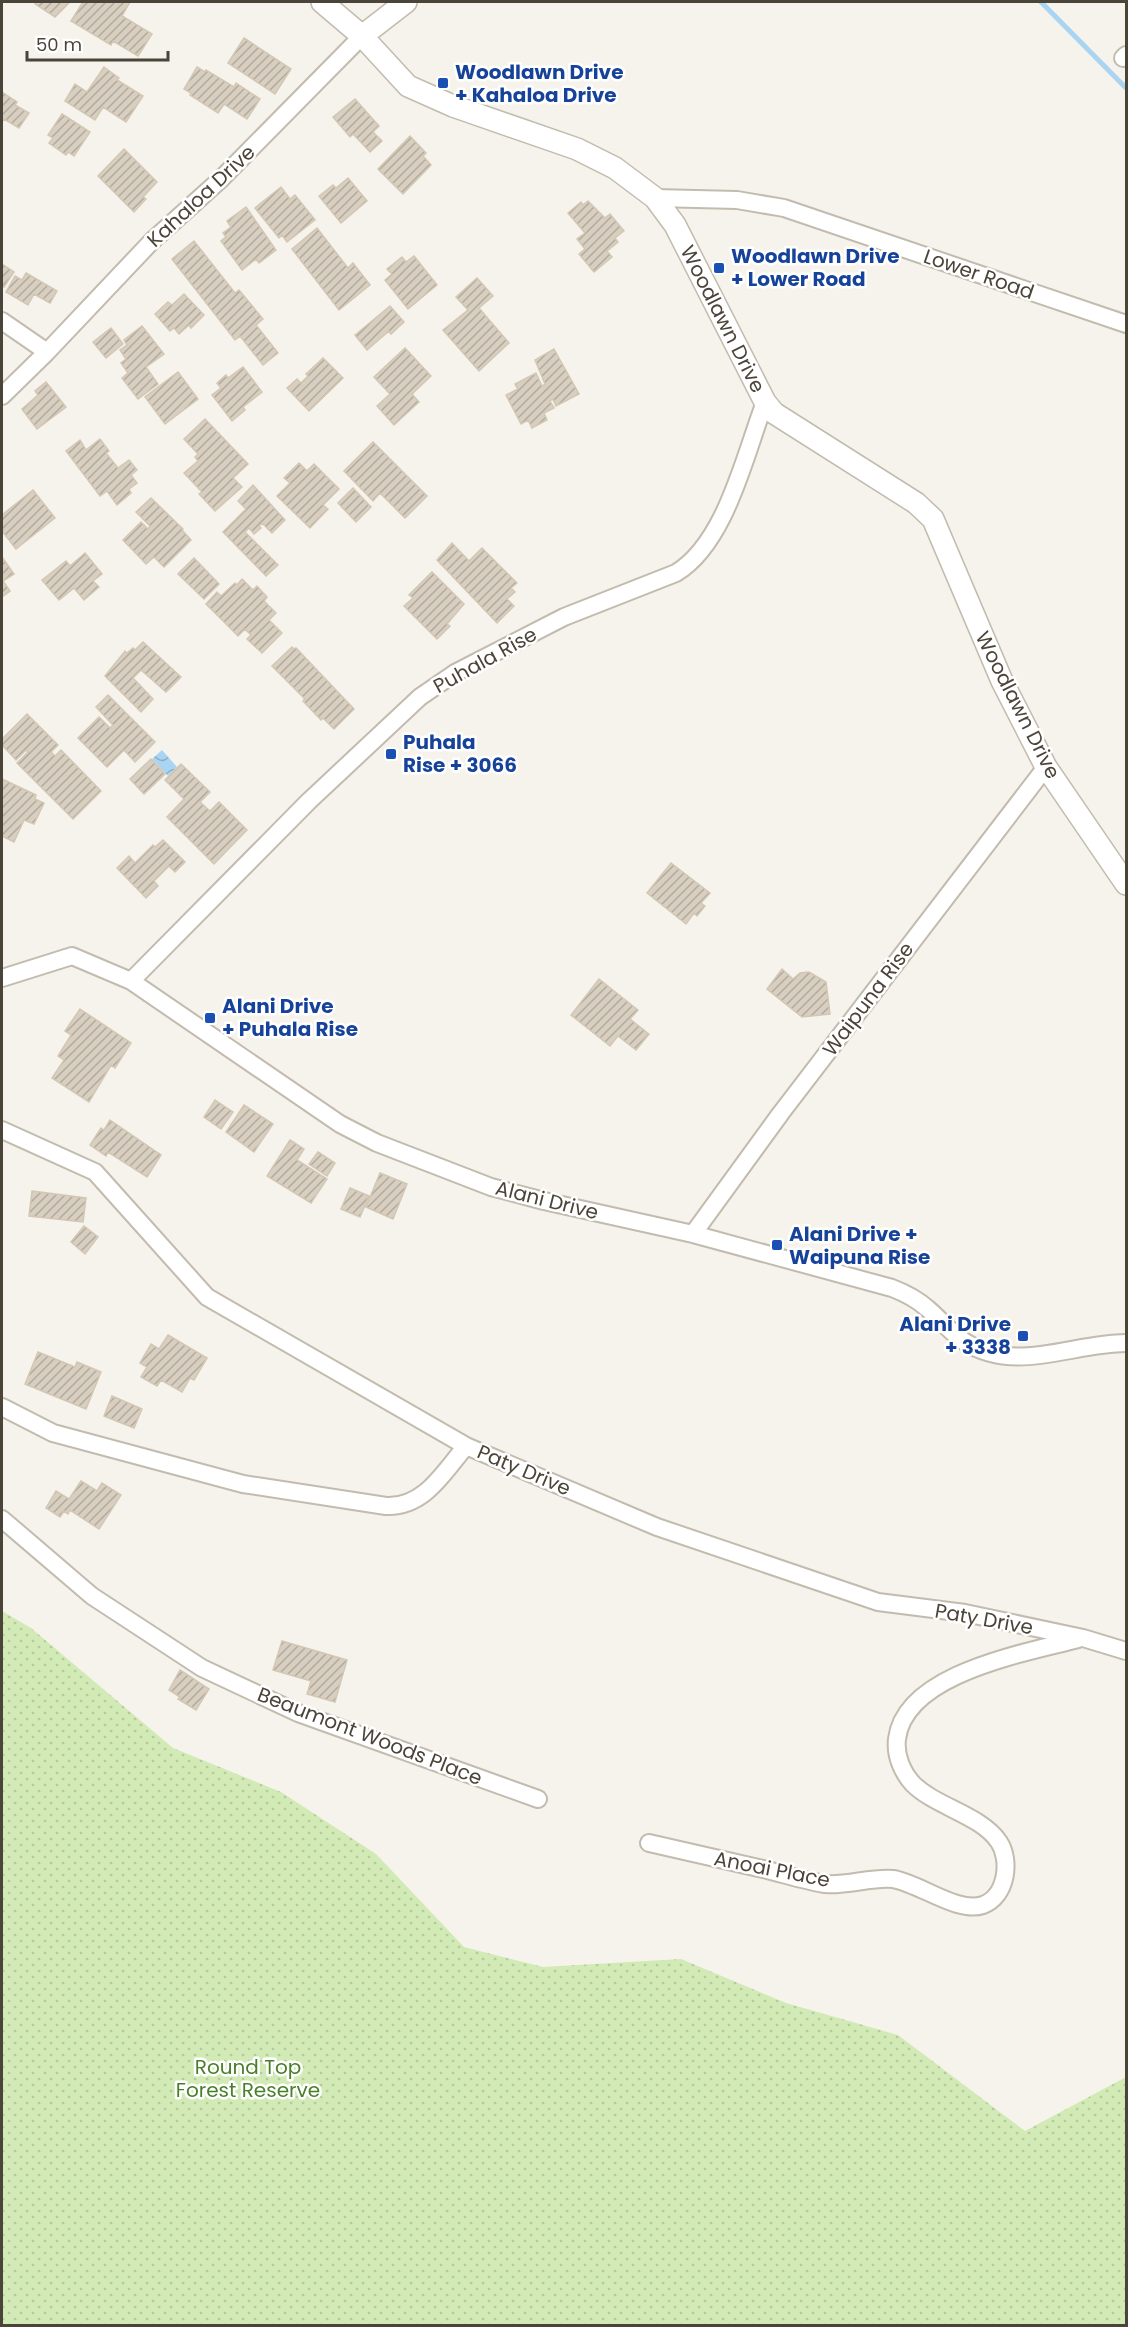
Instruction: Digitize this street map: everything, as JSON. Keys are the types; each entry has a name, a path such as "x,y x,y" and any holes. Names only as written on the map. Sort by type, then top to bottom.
{"street":[{"name":"Woodlawn Drive","path":"322,2 362,36 408,86 453,106 577,149 615,168 655,198 675,225 765,402 774,413 926,510 933,519 1002,681 1046,766 1126,884"},
{"name":"Kahaloa Drive","path":"2,396 152,241 221,179 362,36 406,2"},
{"name":"Lower Road","path":"655,198 737,200 784,208 1126,324"},
{"path":"2,321 47,352"},
{"name":"Puhala Rise","path":"131,981 309,801 420,697 455,673 564,617 666,577 689,565 726,511 765,402"},
{"name":"Waipuna Rise","path":"693,1234 781,1113 1046,766"},
{"name":"Alani Drive","path":"2,978 72,956 131,981 340,1124 377,1143 491,1187 693,1234 892,1288 917,1300 966,1342 993,1354 1021,1358 1110,1343 1126,1343"},
{"name":"Paty Drive","path":"2,1130 95,1172 207,1297 466,1446 657,1527 878,1602 965,1613 1083,1638 1126,1651"},
{"path":"2,1407 53,1433 243,1484 386,1506 407,1504 420,1497 466,1446"},
{"name":"Beaumont Woods Place","path":"2,1519 92,1596 202,1668 298,1713 538,1799"},
{"name":"Anoai Place","path":"649,1844 826,1884 893,1880 964,1905 983,1905 994,1897 1004,1880 1006,1866 1002,1847 990,1831 912,1782 902,1769 897,1753 899,1728 912,1707 952,1677 984,1663 1083,1638"}],"green space":[{"name":"Round Top Forest Reserve","path":"2,1611 31,1628 173,1748 281,1792 376,1854 464,1947 543,1967 681,1959 786,2003 898,2035 1025,2131 1126,2077 1126,2325 2,2325"}],"water":[{"path":"162,750 177,767 168,776 152,759"}],"building":[{"path":"37,2 70,2 55,17 35,4"},
{"path":"83,2 130,2 122,16 152,34 138,56 113,41 111,45 71,21"},
{"path":"244,38 291,69 275,94 228,63"},
{"path":"104,67 119,78 117,80 143,96 126,122 103,107 95,120 65,101 75,84 87,92"},
{"path":"197,67 234,87 236,83 260,99 247,119 224,104 218,113 184,89"},
{"path":"2,92 17,102 15,105 29,113 19,128 4,119 2,122"},
{"path":"355,99 379,126 373,132 382,141 370,152 353,134 350,137 333,117"},
{"path":"62,114 90,132 74,156 68,152 66,155 49,143 53,138 48,135"},
{"path":"410,136 426,153 423,156 431,165 403,194 378,169"},
{"path":"124,149 157,182 143,197 146,199 134,212 98,176"},
{"path":"348,178 367,201 341,223 319,196 333,185 336,188"},
{"path":"281,187 290,199 295,195 315,220 287,242 282,235 279,238 255,208"},
{"path":"588,201 605,218 610,214 624,231 615,238 618,242 607,251 612,257 594,272 579,254 585,249 577,239 585,233 568,213 581,202 583,205"},
{"path":"246,207 276,250 259,263 256,259 242,270 221,241 226,237 223,233 231,227 227,221"},
{"path":"317,228 348,268 353,263 370,285 339,310 292,249"},
{"path":"194,241 235,293 239,290 263,319 256,325 278,353 263,365 240,336 235,340 172,259"},
{"path":"414,256 437,285 408,309 385,280 392,274 387,269 402,257 406,262"},
{"path":"2,264 14,272 4,287 2,286"},
{"path":"26,273 57,291 50,303 34,294 28,305 6,292 15,276 22,280"},
{"path":"477,278 493,296 479,308 509,343 479,371 443,330 468,310 456,297"},
{"path":"184,294 204,315 191,328 189,325 179,334 174,328 170,331 155,314 168,302 172,305"},
{"path":"390,306 404,322 391,334 389,331 367,350 355,335"},
{"path":"142,326 164,354 146,367 158,384 138,399 122,378 128,373 121,363 126,359 120,350 127,345 124,340"},
{"path":"111,328 123,344 106,358 93,342"},
{"path":"405,348 431,376 412,394 419,402 394,425 377,406 390,394 374,377"},
{"path":"554,349 579,394 556,406 553,399 550,401 554,408 544,413 547,420 532,428 528,420 521,424 506,395 518,389 515,384 536,373 542,386 545,384 535,360"},
{"path":"323,358 343,378 309,411 287,388 297,379 301,383 308,376 306,374"},
{"path":"243,367 262,392 243,407 245,410 232,421 212,395 221,388 217,383 226,375 228,378"},
{"path":"178,372 198,399 165,424 145,397"},
{"path":"46,382 66,407 37,429 22,409 38,395 35,391"},
{"path":"205,419 248,464 233,478 242,487 215,511 199,494 202,492 184,473 198,461 195,457 198,454 184,439"},
{"path":"100,439 109,451 106,453 118,468 129,460 137,470 131,475 137,483 129,489 131,493 117,505 107,491 100,496 66,451 80,440 86,450"},
{"path":"373,442 427,496 405,518 380,493 373,501 344,471"},
{"path":"299,463 307,471 314,464 339,489 323,505 328,509 310,528 277,496 290,483 284,478"},
{"path":"253,485 285,520 272,533 262,523 259,526 261,528 254,534 249,528 245,532 278,565 266,576 223,532 246,509 238,501"},
{"path":"353,488 371,507 356,522 338,503"},
{"path":"33,490 55,518 16,549 2,531 2,515"},
{"path":"151,498 191,540 164,567 154,557 146,564 123,540 141,522 148,529 150,526 136,512"},
{"path":"452,543 469,561 482,548 517,583 511,588 515,592 507,599 514,606 497,623 437,560"},
{"path":"85,553 102,574 93,581 99,587 84,600 74,588 59,600 42,580 66,561 70,566"},
{"path":"2,557 14,574 3,581 10,591 2,597"},
{"path":"194,558 219,584 204,599 178,574"},
{"path":"432,572 464,604 447,624 450,626 437,639 404,606 413,598 409,595"},
{"path":"242,579 253,590 257,586 267,597 264,601 276,613 269,620 282,633 262,653 247,639 251,635 245,629 238,636 206,604 217,592 221,596"},
{"path":"143,642 181,677 166,692 141,670 133,678 153,699 141,712 105,676 125,651 127,653 133,648 135,650"},
{"path":"292,647 296,648 354,709 334,729 323,718 321,720 303,701 305,699 272,666"},
{"path":"108,695 155,742 135,762 124,750 107,767 78,738 99,717 110,728 113,725 96,707"},
{"path":"27,714 58,745 51,752 55,756 61,750 101,791 73,819 17,763 28,752 26,750 16,760 2,745 2,739"},
{"path":"151,759 165,774 144,794 130,779"},
{"path":"181,764 210,792 200,802 210,811 219,802 247,830 214,864 167,817 184,799 165,780"},
{"path":"2,779 36,795 35,799 44,803 34,824 24,820 14,842 2,836"},
{"path":"163,840 185,862 175,872 169,866 154,881 158,886 146,898 117,868 129,856 135,863 153,845 155,847"},
{"path":"671,863 710,893 701,903 705,906 697,916 694,913 686,924 647,893"},
{"path":"782,969 793,979 800,973 809,972 826,982 830,1014 802,1017 767,989"},
{"path":"599,979 638,1010 630,1019 649,1034 636,1050 618,1036 610,1046 571,1015"},
{"path":"80,1009 131,1043 115,1068 111,1065 89,1102 52,1078 64,1060 58,1056 71,1035 65,1031"},
{"path":"215,1100 233,1112 221,1129 204,1117"},
{"path":"244,1105 273,1124 254,1152 226,1132"},
{"path":"110,1120 161,1155 147,1177 108,1152 106,1156 90,1145 101,1128 104,1130"},
{"path":"290,1140 304,1149 297,1160 327,1179 311,1203 267,1176"},
{"path":"318,1152 335,1163 327,1176 309,1164"},
{"path":"380,1173 407,1184 393,1219 366,1207"},
{"path":"350,1188 369,1196 360,1217 341,1209"},
{"path":"32,1191 86,1198 83,1222 29,1216"},
{"path":"84,1226 98,1237 85,1254 71,1242"},
{"path":"168,1335 207,1358 194,1380 190,1378 182,1392 161,1380 157,1386 141,1377 147,1367 140,1363 151,1344 159,1349"},
{"path":"38,1352 75,1367 77,1362 101,1372 86,1409 25,1384"},
{"path":"112,1396 142,1409 134,1428 104,1416"},
{"path":"81,1481 97,1491 102,1483 121,1495 99,1529 70,1510 68,1514 64,1511 60,1517 46,1508 56,1491 69,1499"},
{"path":"282,1641 347,1660 335,1702 307,1694 311,1681 273,1670"},
{"path":"180,1670 209,1689 196,1710 178,1699 180,1697 169,1690"}],"waterway":[{"path":"1041,2 1126,88"}],"place":[{"name":"Woodlawn Drive + Kahaloa Drive","path":"443,83"},
{"name":"Woodlawn Drive + Lower Road","path":"719,268"},
{"name":"Puhala Rise + 3066","path":"391,754"},
{"name":"Alani Drive + Puhala Rise","path":"210,1018"},
{"name":"Alani Drive + Waipuna Rise","path":"777,1245"},
{"name":"Alani Drive + 3338","path":"1023,1336"}]}
